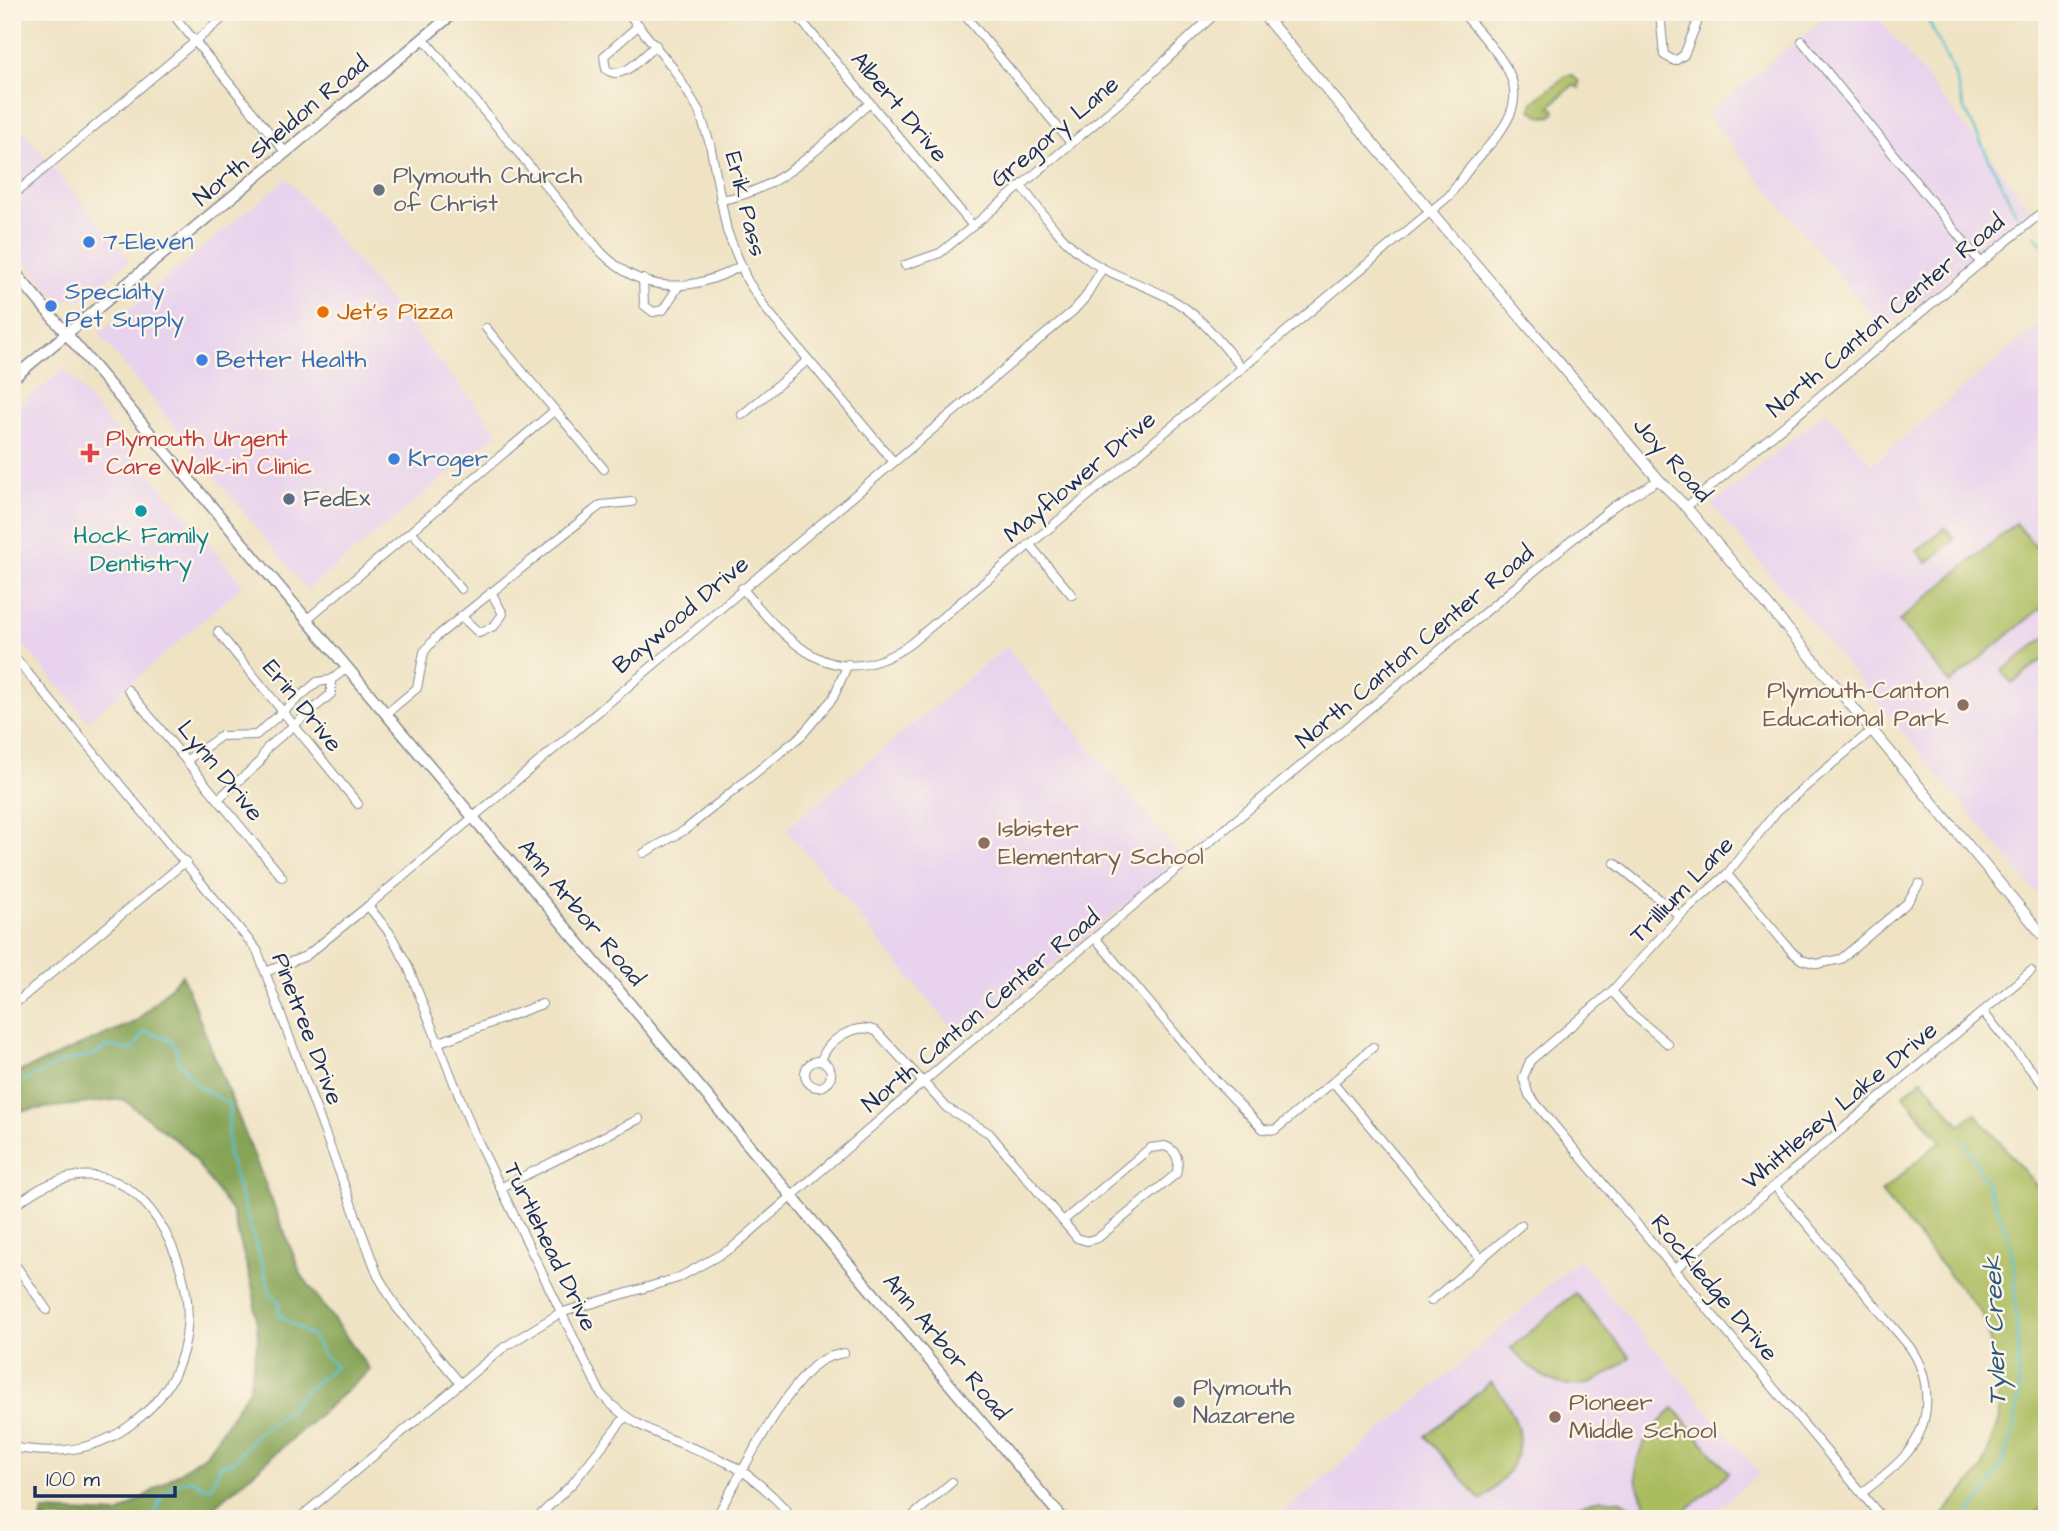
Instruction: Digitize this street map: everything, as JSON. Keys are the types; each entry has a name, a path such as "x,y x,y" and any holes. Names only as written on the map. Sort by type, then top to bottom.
{"main road":[{"name":"North Sheldon Road","path":"12,379 455,12"},
{"name":"Ann Arbor Road","path":"12,270 1063,1519"}],"street":[{"path":"171,12 286,153"},
{"path":"12,196 230,12"},
{"name":"Erik Pass","path":"628,12 691,93 699,111 710,144 720,200 739,267 760,301 894,461"},
{"name":"Albert Drive","path":"794,12 973,226"},
{"path":"962,12 1071,144"},
{"name":"Gregory Lane","path":"905,265 940,253 1071,144 1217,12"},
{"name":"Joy Road","path":"1261,12 1659,480 1686,507 2047,940"},
{"name":"Mayflower Drive","path":"742,589 794,646 821,659 848,664 877,660 905,648 1449,196 1499,136 1512,114 1514,104 1513,84 1507,68 1462,12"},
{"path":"1699,18 1684,55 1675,61 1664,55 1658,13 1679,18 1699,18 1722,12"},
{"path":"639,25 604,56 606,69 612,74 621,74 656,45"},
{"path":"424,39 601,253 619,268 643,279 678,287 705,283 739,267"},
{"path":"1801,40 1981,263"},
{"path":"720,200 750,194 774,182 870,103"},
{"path":"1021,186 1063,239 1102,269 1166,296 1186,308 1242,369"},
{"name":"North Canton Center Road","path":"1686,507 2047,208"},
{"name":"Baywood Drive","path":"268,971 306,956 368,906 1073,311 1084,299 1102,269"},
{"path":"643,279 644,304 653,312 663,310 678,287"},
{"path":"486,328 604,469"},
{"path":"742,415 808,360"},
{"path":"306,620 555,410"},
{"name":"North Canton Center Road","path":"299,1519 515,1338 560,1313 663,1283 697,1270 732,1248 922,1084 1562,548 1614,506 1659,480"},
{"path":"386,714 417,688 427,646 461,616 593,510 601,505 632,502"},
{"path":"412,532 461,589"},
{"path":"1029,544 1072,595"},
{"path":"461,616 479,633 494,626 503,614 491,592"},
{"name":"Erin Drive","path":"218,632 358,804"},
{"name":"Pinetree Drive","path":"12,654 245,932 268,971 378,1276 397,1308 460,1383"},
{"path":"644,853 685,830 811,727 834,698 848,664"},
{"path":"187,760 221,736 256,735 317,682 331,680 347,668"},
{"path":"218,799 259,763 267,748 331,694 331,680"},
{"name":"Lynn Drive","path":"128,690 282,877"},
{"name":"Trillium Lane","path":"1523,1078 1530,1061 1612,991 1680,916 1727,874 1777,811 1872,730"},
{"path":"256,735 267,748"},
{"path":"12,1006 186,861"},
{"path":"1615,863 1680,916"},
{"path":"1727,874 1792,952 1802,960 1817,964 1841,959 1908,903 1919,884"},
{"name":"Turtlehead Drive","path":"368,906 407,964 460,1102 596,1387 625,1417 650,1433 743,1471 762,1485 794,1519"},
{"path":"1096,939 1205,1069 1263,1129 1275,1130 1373,1048"},
{"name":"Whittlesey Lake Drive","path":"1674,1270 2031,971"},
{"path":"12,994 28,990"},
{"path":"1612,991 1631,1013 1668,1044"},
{"path":"438,1043 542,1004"},
{"path":"1983,1012 2047,1089"},
{"path":"821,1060 824,1050 839,1038 860,1028 870,1028 881,1035 922,1084 947,1108 989,1133 1063,1221 1080,1240 1095,1240 1176,1174 1179,1165 1176,1155 1165,1146 1150,1148 1063,1221"},
{"name":"Rockledge Drive","path":"1523,1078 1529,1095 1883,1519"},
{"path":"1332,1082 1481,1259"},
{"path":"500,1188 639,1119"},
{"path":"12,1208 41,1186 68,1176 99,1176 125,1185 154,1212 173,1248 184,1278 189,1313 177,1367 162,1395 137,1420 109,1438 76,1449 44,1451 12,1447"},
{"path":"1775,1186 1909,1346 1919,1362 1926,1382 1926,1413 1913,1446 1862,1493"},
{"path":"1432,1301 1521,1225"},
{"path":"12,1260 47,1310"},
{"path":"715,1519 806,1373 822,1360 844,1353"},
{"path":"536,1519 573,1483 625,1417"},
{"path":"909,1519 952,1482"}],"shaded area":[{"path":"1831,12 1874,12 2033,211 1883,330 1707,115"},
{"path":"12,117 130,260 86,297 58,301 12,246"},
{"path":"287,178 499,433 307,590 99,334"},
{"name":"Plymouth-Canton Educational Park","path":"2047,318 2047,905 1712,505 1826,411 1872,464"},
{"path":"64,369 243,585 88,721 12,631 12,412"},
{"name":"Isbister Elementary School","path":"1006,647 1182,857 962,1040 786,829"},
{"name":"Pioneer Middle School","path":"1579,1259 1760,1473 1706,1519 1275,1519 1465,1360"}],"green space":[{"path":"1572,74 1579,82 1579,88 1573,85 1550,106 1555,111 1552,116 1543,117 1531,110 1533,102"},
{"path":"2016,523 2047,560 2047,603 1950,683 1899,621"},
{"path":"1945,528 1955,539 1927,563 1917,551"},
{"path":"2047,636 2047,656 2012,684 2002,671"},
{"path":"182,975 301,1274 370,1370 201,1519 41,1519 43,1511 119,1514 207,1453 249,1389 258,1338 254,1293 232,1212 186,1148 123,1099 12,1112 12,1075 137,1021"},
{"path":"1922,1079 1960,1125 1975,1113 2047,1198 2047,1503 2029,1519 1939,1519 1982,1470 1999,1418 1995,1360 1982,1314 1881,1192 1941,1141 1903,1095"},
{"path":"1575,1293 1630,1357 1598,1380 1568,1385 1554,1382 1540,1374 1511,1348"},
{"path":"1491,1382 1513,1415 1519,1444 1508,1473 1481,1501 1426,1436"},
{"path":"1674,1408 1729,1473 1676,1519 1657,1519 1645,1504 1638,1489 1637,1460 1650,1433"},
{"path":"1601,1499 1621,1501 1649,1519 1559,1519 1581,1505"}],"waterway":[{"path":"1924,12 1954,73 1964,108 2016,213"},
{"path":"2035,236 2047,249"},
{"path":"12,1087 62,1062 96,1054 107,1046 133,1050 144,1031 169,1039 176,1047 177,1059 199,1087 229,1104 228,1155 271,1293 279,1302 279,1315 314,1338 323,1355 336,1366 307,1389 288,1411 257,1433 233,1462 221,1465 211,1487 206,1488 191,1479 179,1483 163,1495 150,1519"},
{"name":"Tyler Creek","path":"1963,1139 1995,1201 2011,1249 2015,1275 2019,1368 2015,1421 2009,1446 1985,1494 1965,1519"}],"place":[{"name":"Plymouth Church of Christ","path":"379,190"},
{"name":"7-Eleven","path":"89,242"},
{"name":"Specialty Pet Supply","path":"51,306"},
{"name":"Jet's Pizza","path":"323,312"},
{"name":"Better Health","path":"202,360"},
{"name":"Plymouth Urgent Care Walk-in Clinic","path":"90,453"},
{"name":"Kroger","path":"394,459"},
{"name":"FedEx","path":"289,499"},
{"name":"Hock Family Dentistry","path":"141,511"},
{"name":"Plymouth-Canton Educational Park","path":"1963,705"},
{"name":"Isbister Elementary School","path":"984,843"},
{"name":"Plymouth Nazarene","path":"1179,1402"},
{"name":"Pioneer Middle School","path":"1555,1417"}]}
